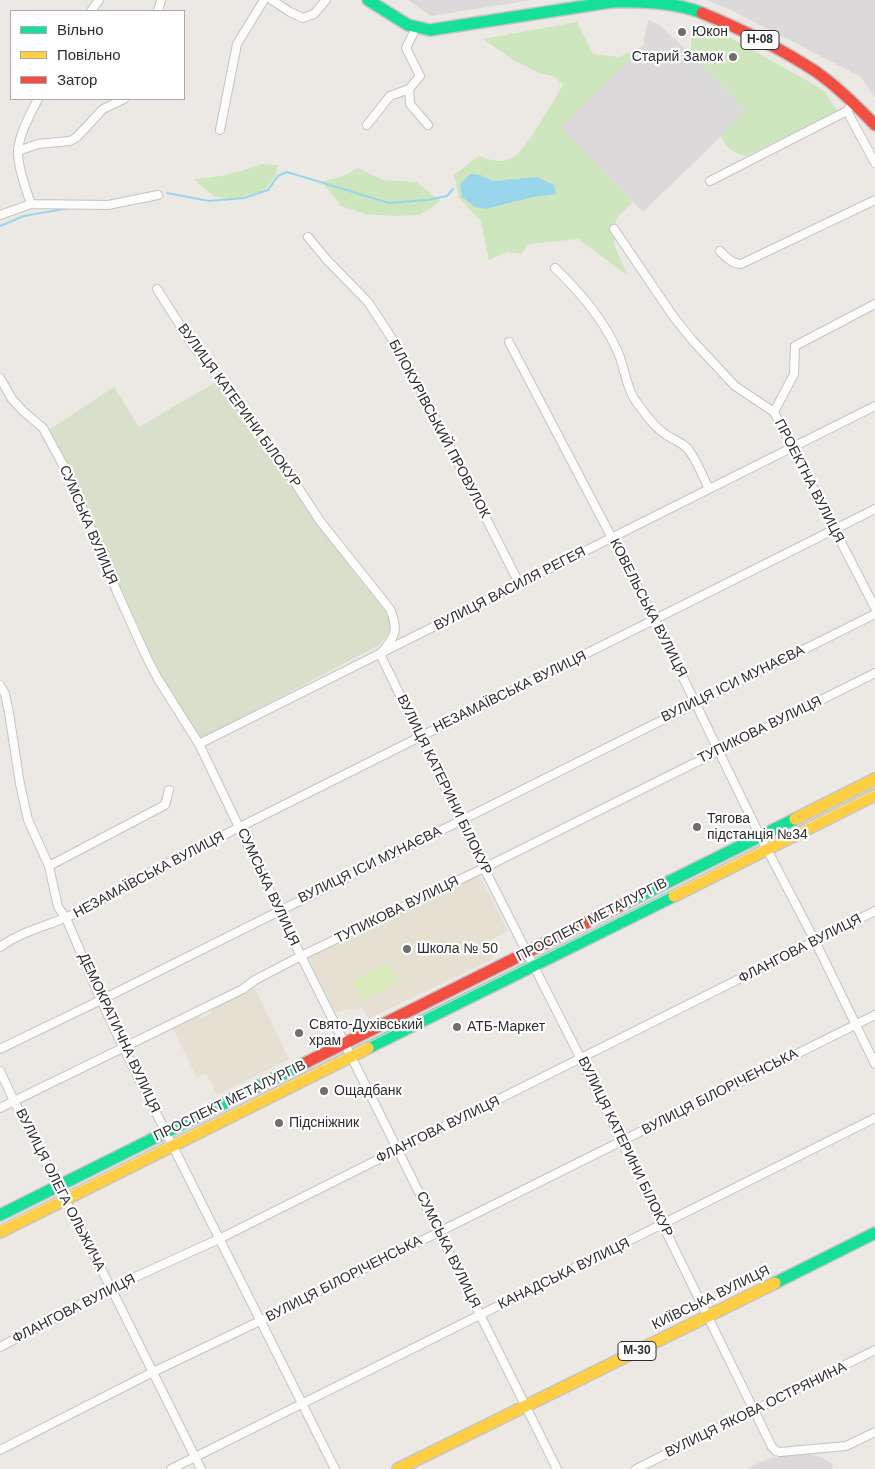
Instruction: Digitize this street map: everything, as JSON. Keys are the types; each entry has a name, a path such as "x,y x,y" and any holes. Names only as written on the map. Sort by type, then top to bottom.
{"main road":[{"name":"Н-08","path":"368,0 397,19 416,28 430,30 611,2 640,2 694,10 784,52 816,72 850,106 875,125"},
{"name":"ПРОСПЕКТ МЕТАЛУРГІВ","path":"0,1215 875,779"},
{"name":"ПРОСПЕКТ МЕТАЛУРГІВ","path":"0,1232 875,795"},
{"name":"КИЇВСЬКА ВУЛИЦЯ","path":"398,1469 875,1233"}],"street":[{"path":"220,130 237,44 264,0"},
{"path":"272,0 303,18 314,14 326,0"},
{"path":"367,125 390,96 409,89 420,76 406,48 416,28"},
{"path":"409,89 410,104 428,125"},
{"path":"31,204 18,151 26,123 38,100"},
{"path":"18,151 38,144 70,141 78,137 103,109 122,100"},
{"path":"710,181 850,106 875,163"},
{"path":"0,215 31,204 108,205 158,195"},
{"path":"720,251 729,260 736,264 741,264 875,200"},
{"name":"ПРОЕКТНА ВУЛИЦЯ","path":"614,229 673,316 693,340 735,386 774,412 875,608"},
{"name":"БІЛОКУРІВСЬКИЙ ПРОВУЛОК","path":"308,237 327,260 368,302 404,357 519,583"},
{"path":"555,268 586,299 613,341 629,390 637,402 664,434 684,445 690,451 709,489"},
{"name":"ВУЛИЦЯ КАТЕРИНИ БІЛОКУР","path":"157,290 194,347 267,440 320,521 390,609 395,629 389,644 380,654 462,819 484,868 776,1451 846,1446 875,1432"},
{"path":"774,412 794,374 795,346 875,304"},
{"name":"КОВЕЛЬСЬКА ВУЛИЦЯ","path":"509,342 655,620 720,750 760,836 815,941 875,1064"},
{"name":"СУМСЬКА ВУЛИЦЯ","path":"0,378 12,399 43,428 70,478 114,586 146,656 158,679 199,744 301,956 558,1469"},
{"name":"ВУЛИЦЯ ВАСИЛЯ РЕГЕЯ","path":"199,744 875,406"},
{"name":"НЕЗАМАЇВСЬКА ВУЛИЦЯ","path":"0,947 9,940 36,928 66,918 240,827 875,510"},
{"name":"ВУЛИЦЯ ІСИ МУНАЄВА","path":"0,1049 875,614"},
{"name":"ТУПИКОВА ВУЛИЦЯ","path":"0,1108 243,989 255,980 301,956 484,868 875,673"},
{"name":"ДЕМОКРАТИЧНА ВУЛИЦЯ","path":"0,685 5,694 10,713 20,784 28,820 49,866 58,907 66,918 123,1047 335,1469"},
{"path":"49,866 160,809 166,805 169,790"},
{"name":"ФЛАНГОВА ВУЛИЦЯ","path":"0,1347 111,1288 218,1239 875,911"},
{"name":"ВУЛИЦЯ БІЛОРІЧЕНСЬКА","path":"0,1450 153,1372 621,1142 875,1014"},
{"name":"ВУЛИЦЯ ОЛЕГА ОЛЬЖИЧА","path":"0,1071 201,1469"},
{"name":"КАНАДСЬКА ВУЛИЦЯ","path":"171,1469 875,1118"},
{"name":"ВУЛИЦЯ ЯКОВА ОСТРЯНИНА","path":"636,1469 875,1350"}],"shaded area":[{"path":"408,0 532,0 431,16"},
{"path":"706,0 875,0 875,98 861,77 733,11"},
{"path":"648,20 658,24 691,54 747,111 643,212 560,127 643,46"},
{"name":"Школа № 50","path":"478,873 508,931 487,942 495,958 368,1019 363,1008 335,1012 307,957"},
{"path":"254,987 289,1059 217,1095 206,1073 197,1078 172,1027 199,1014 201,1018 212,1013 211,1008"},
{"path":"805,1453 821,1457 831,1463 834,1469 747,1469 769,1458"}],"green space":[{"path":"577,22 593,54 619,57 644,46 561,127 633,202 616,218 614,244 627,275 578,239 529,244 521,254 507,252 489,260 481,221 459,198 454,175 479,156 500,161 508,160 518,154 539,125 563,85 555,77 539,73 515,61 483,39"},
{"path":"698,27 729,37 808,81 824,91 837,111 746,156 734,152 725,144 721,136 746,110 691,54 691,39"},
{"path":"262,164 278,165 275,178 263,191 233,199 214,196 193,179 229,174"},
{"path":"358,168 383,180 416,182 441,201 420,215 365,214 341,206 322,182 343,176"},
{"path":"216,382 270,449 391,614 391,631 379,645 199,740 160,678 123,598 76,479 49,430 114,387 139,427"},
{"path":"389,963 398,982 362,1000 352,981"}],"water":[{"path":"470,174 480,175 493,181 537,177 554,185 556,194 533,197 486,209 475,207 462,197 460,184"}],"waterway":[{"path":"167,193 209,201 244,198 268,190 278,176 287,172 389,203 427,200 447,196 453,189"},
{"path":"0,226 24,216 69,208"}],"tram line":[{"path":"0,1226 875,790"}],"traffic: fast":[{"path":"368,0 408,25 430,30 611,2 657,3 680,6 702,13"},
{"path":"624,904 795,819"},
{"path":"368,1048 674,896"},
{"path":"0,1215 307,1062"},
{"path":"775,1283 875,1233"}],"traffic: slow":[{"path":"795,819 875,779"},
{"path":"674,896 875,795"},
{"path":"0,1232 368,1048"},
{"path":"398,1469 775,1283"}],"traffic: jam":[{"path":"702,13 760,39 815,71 846,96 875,125"},
{"path":"307,1062 624,904"}],"place":[{"name":"Юкон","path":"682,32"},
{"name":"Старий Замок","path":"733,57"},
{"name":"Тягова пiдстанцiя №34","path":"697,827"},
{"name":"Школа № 50","path":"407,949"},
{"name":"АТБ-Маркет","path":"457,1027"},
{"name":"Свято-Духівський храм","path":"299,1033"},
{"name":"Ощадбанк","path":"324,1091"},
{"name":"Підсніжник","path":"279,1123"}]}
